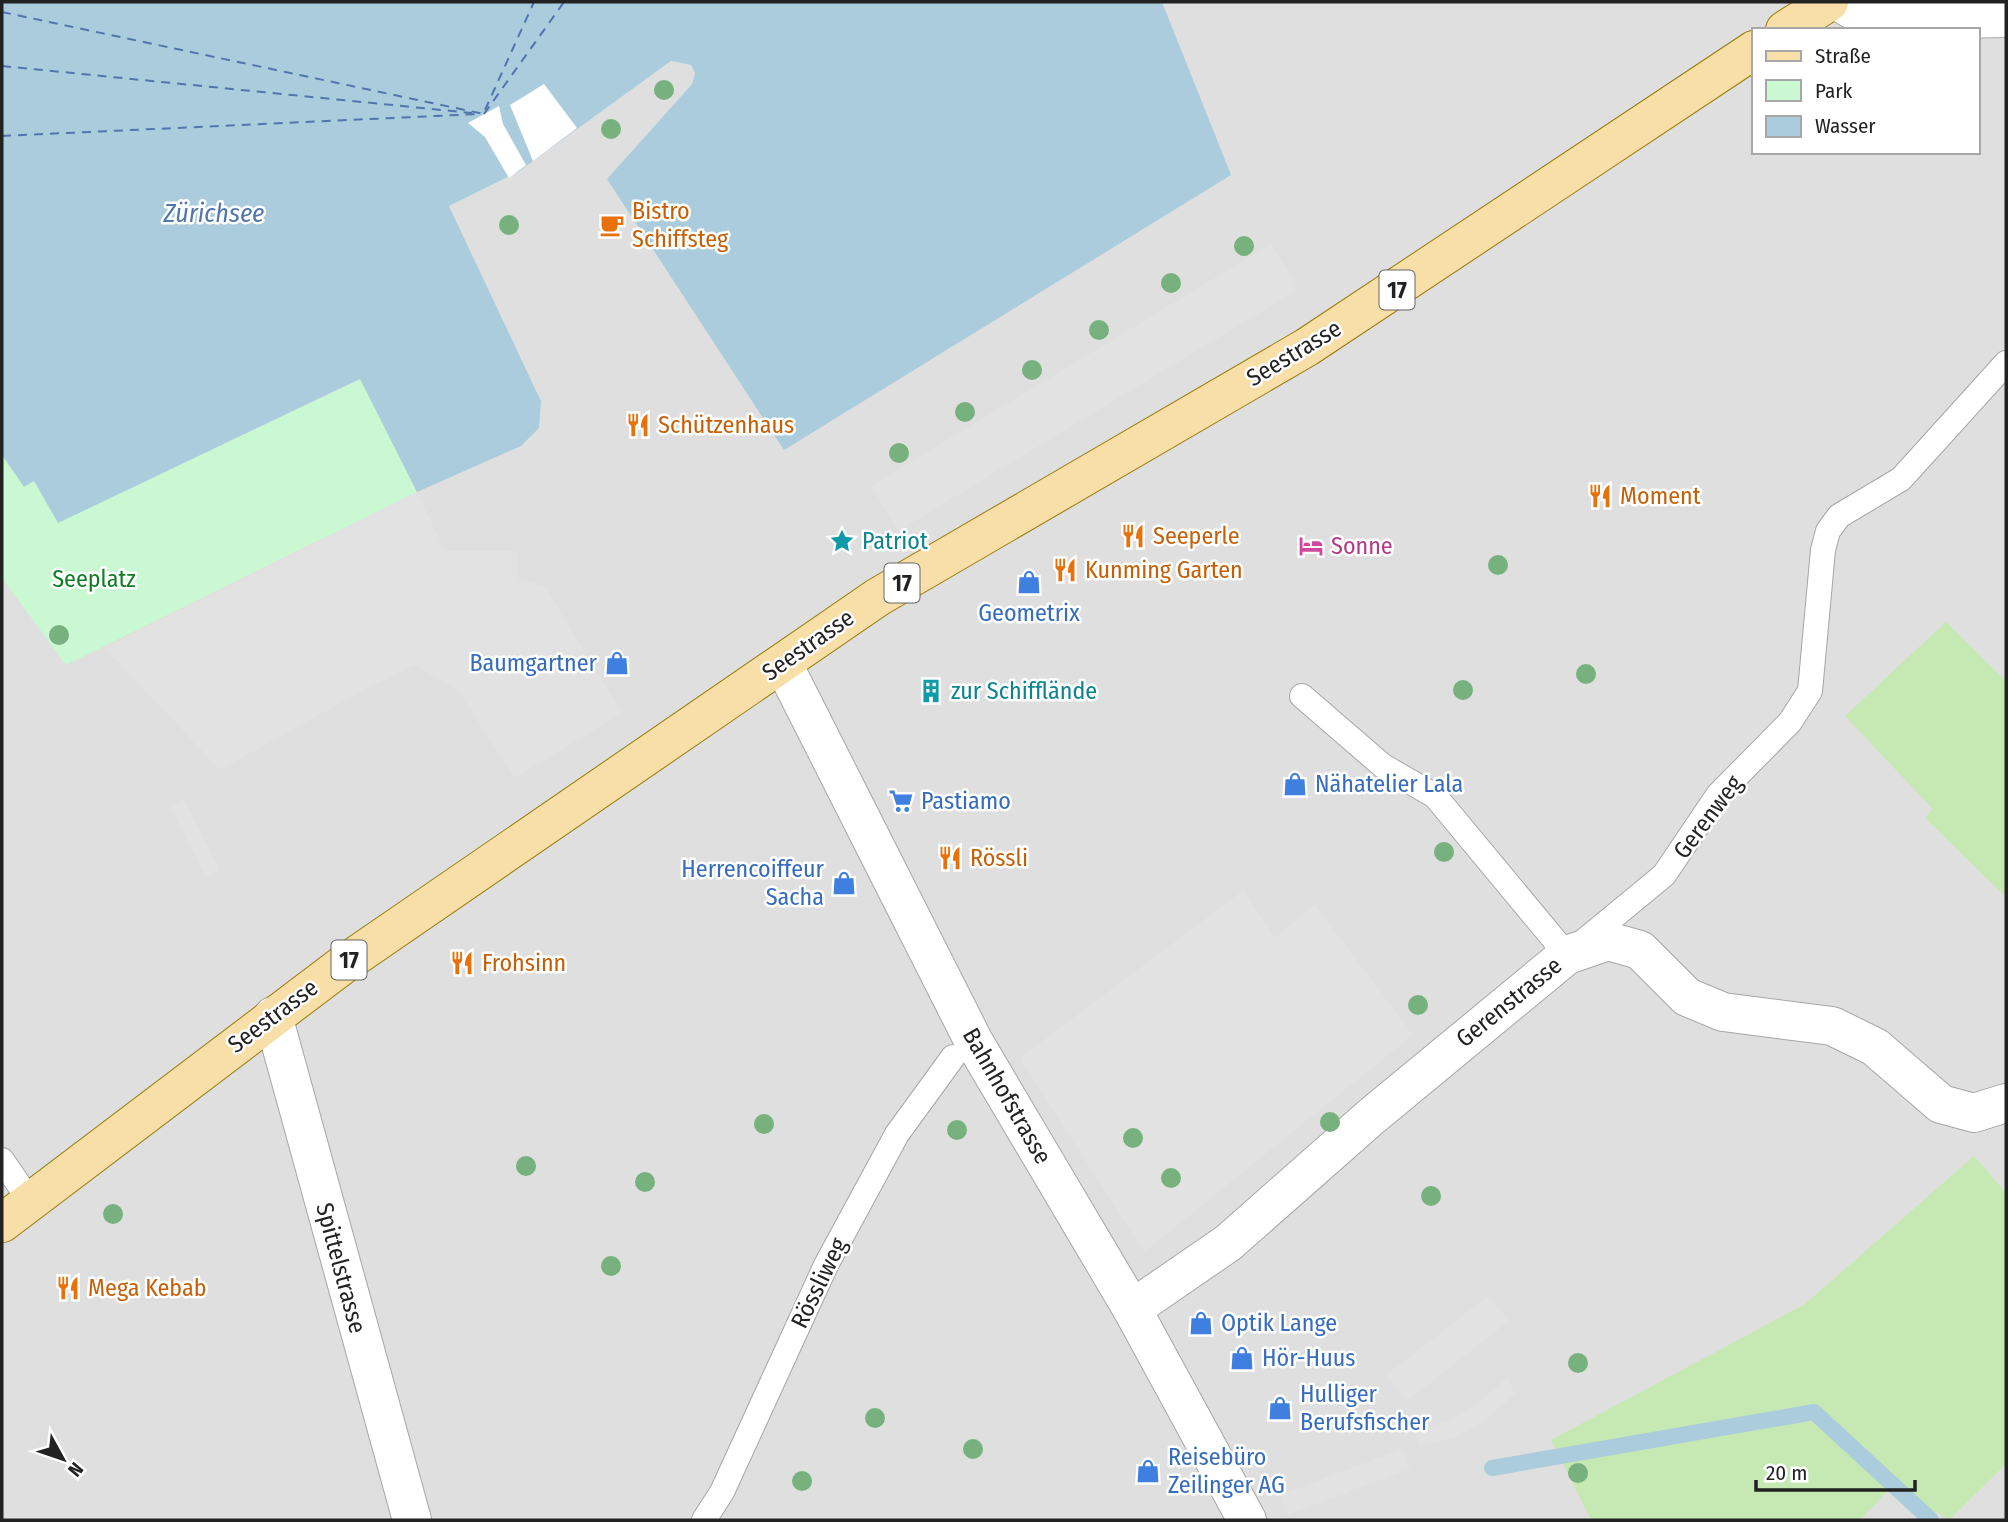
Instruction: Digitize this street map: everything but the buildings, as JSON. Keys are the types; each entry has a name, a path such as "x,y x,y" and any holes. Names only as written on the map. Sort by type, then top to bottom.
{"main road":[{"path":"1788,28 1829,2"},
{"name":"Seestrasse","path":"16,1212 273,1016 582,797 783,664 878,597 1307,347 1752,51"}],"street":[{"path":"1839,2 1872,20 2006,18"},
{"name":"Bahnhofstrasse","path":"783,664 974,1042 1132,1309 1247,1520"},
{"name":"Gerenstrasse","path":"1132,1309 1228,1243 1372,1116 1567,955 1608,941 1640,950 1687,997 1723,1012 1832,1026 1875,1047 1941,1104 1974,1114 2006,1102"},
{"name":"Spittelstrasse","path":"273,1016 412,1520"}],"lane":[{"name":"Gerenweg","path":"1567,955 1664,875 1718,796 1790,722 1810,691 1823,550 1828,531 1839,516 1902,479 2006,363"},
{"path":"1302,696 1383,766 1435,796 1567,955"},
{"name":"Rössliweg","path":"704,1520 722,1492 826,1265 897,1134 953,1057"},
{"path":"2,1160 16,1212"}],"shaded area":[{"path":"1162,2 2006,2 2006,1520 2,1520 2,455 24,487 34,481 58,522 361,379 541,401 449,206 518,172 671,61 691,65 695,73 692,84 607,179 1230,175"},
{"path":"1271,244 1299,289 898,531 871,486"},
{"path":"417,492 445,551 517,551 518,578 545,587 622,713 515,778 457,689 415,665 373,685 220,770 105,648"},
{"path":"184,800 220,870 206,877 170,807"},
{"path":"1244,890 1274,938 1315,905 1413,1035 1144,1252 1020,1058"},
{"path":"1488,1296 1509,1321 1407,1401 1386,1375"},
{"path":"1507,1377 1515,1394 1485,1421 1454,1437 1419,1446 1415,1432 1448,1421 1477,1405"},
{"path":"1402,1449 1410,1469 1287,1515 1280,1495"}],"green space":[{"name":"Seeplatz","path":"361,379 417,492 66,665 2,578 2,455 24,487 34,481 59,522"},
{"path":"1946,622 2006,681 2006,897 1925,818 1933,809 1845,716"},
{"path":"1974,1156 2006,1193 2006,1464 1949,1520 1892,1486 1860,1520 1591,1520 1551,1440 1805,1304"}],"water":[{"name":"Zürichsee","path":"2,2 1162,2 1231,175 784,450 607,179 692,84 695,73 691,65 671,61 518,172 449,206 541,401 539,428 521,446 417,492 360,379 58,523 34,481 24,487 2,455"}],"pier":[{"path":"544,84 577,128 533,161 510,105"},
{"path":"499,106 503,124 526,165 509,178 485,137 468,123"}],"waterway":[{"path":"1492,1468 1814,1412 1931,1520"}],"ferry route":[{"path":"485,110 534,2"},
{"path":"484,114 564,2"},
{"path":"2,12 484,114"},
{"path":"2,66 472,113"},
{"path":"2,136 479,114"}],"place":[{"name":"Bistro Schiffsteg","path":"612,225"},
{"name":"Schützenhaus","path":"638,425"},
{"name":"Moment","path":"1600,496"},
{"name":"Seeperle","path":"1133,536"},
{"name":"Patriot","path":"842,541"},
{"name":"Sonne","path":"1311,546"},
{"name":"Kunming Garten","path":"1065,570"},
{"name":"Geometrix","path":"1029,582"},
{"name":"Baumgartner","path":"617,663"},
{"name":"zur Schifflände","path":"931,691"},
{"name":"Nähatelier Lala","path":"1295,784"},
{"name":"Pastiamo","path":"901,801"},
{"name":"Rössli","path":"950,858"},
{"name":"Herrencoiffeur Sacha","path":"844,883"},
{"name":"Frohsinn","path":"462,963"},
{"name":"Mega Kebab","path":"68,1288"},
{"name":"Optik Lange","path":"1201,1323"},
{"name":"Hör-Huus","path":"1242,1358"},
{"name":"Hulliger Berufsfischer","path":"1280,1408"},
{"name":"Reisebüro Zeilinger AG","path":"1148,1471"}]}
